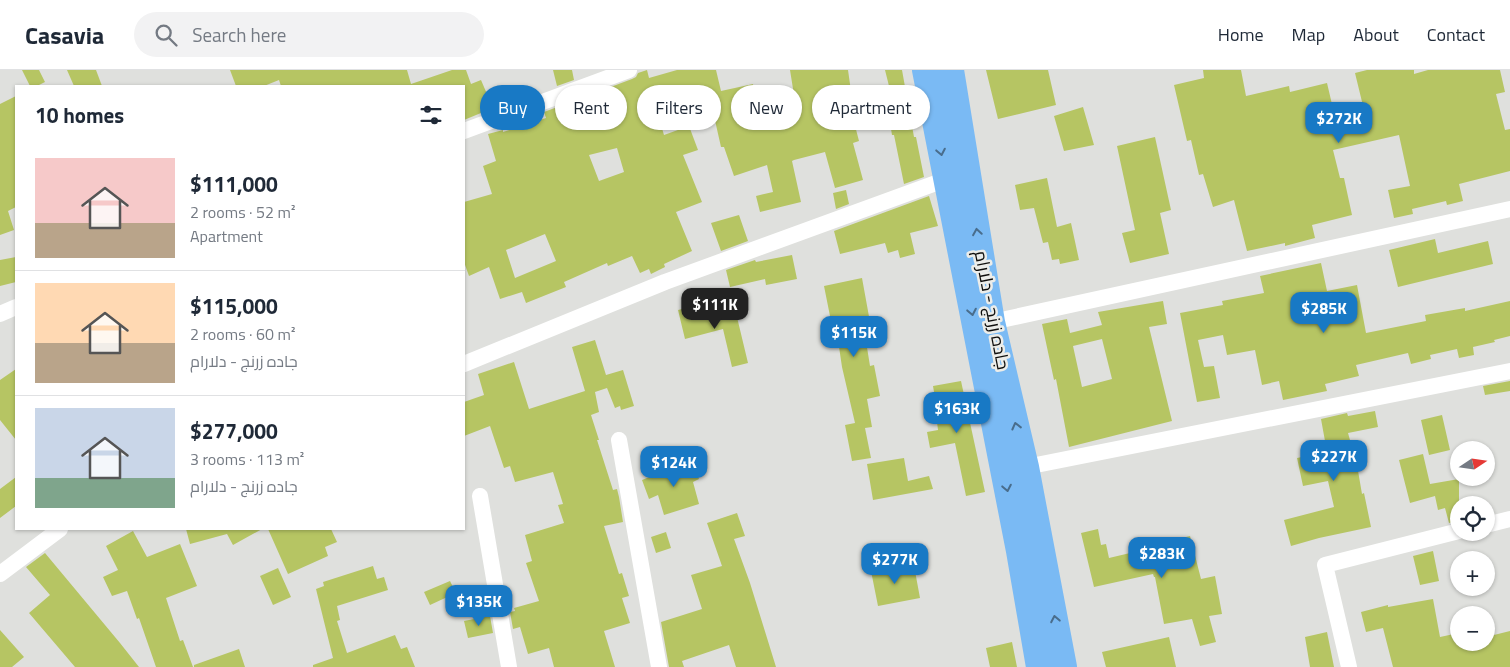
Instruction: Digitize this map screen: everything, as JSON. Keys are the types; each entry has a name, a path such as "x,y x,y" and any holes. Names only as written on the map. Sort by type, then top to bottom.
{"highway":[{"name":"جاده زرنج - دلارام","path":"925,70 1019,551 1039,667"},
{"name":"جاده زرنج - دلارام","path":"951,70 992,322 1026,467 1064,667"}],"street":[{"path":"465,131 629,70"},
{"path":"465,364 665,282 946,179"},
{"path":"992,322 1510,209"},
{"path":"0,314 15,307"},
{"path":"1026,467 1510,371"},
{"path":"619,440 659,667"},
{"path":"480,496 509,667"},
{"path":"1495,522 1510,519"},
{"path":"0,574 59,530"},
{"path":"1349,667 1325,565 1450,533"}],"building":[{"path":"22,70 39,70 45,82 39,85 30,85"},
{"path":"67,70 96,70 102,85 74,85"},
{"path":"230,70 407,70 411,84 452,70 466,70 471,84 481,80 483,85 480,85 480,113 465,120 465,85 281,85 279,80 266,85 236,85"},
{"path":"553,70 572,70 574,80 557,85"},
{"path":"647,70 649,78 677,70 716,70 720,85 637,85 637,130 662,130 664,135 678,130 690,130 698,150 683,155 702,202 676,212 692,251 664,264 665,267 651,274 649,269 640,273 632,256 608,266 607,263 564,282 566,287 526,303 522,292 500,299 489,267 469,276 465,265 465,202 492,194 483,166 496,161 488,134 503,130 503,132 509,130 545,130 545,112 555,108 555,130 627,130 627,85 616,85 632,79 638,73","holes":["617,148 624,172 599,181 589,155","545,234 556,261 515,278 506,250"]},
{"path":"790,70 848,70 850,85 812,85 812,130 856,130 859,141 853,143 863,180 835,188 825,152 794,160 792,161 801,202 760,212 756,196 773,192 767,165 734,176 724,147 721,147 717,130 721,130 721,91 731,89 731,130 802,130 802,85 792,85"},
{"path":"885,70 902,70 905,85 889,85"},
{"path":"986,70 1048,70 1056,105 998,119"},
{"path":"1203,70 1241,70 1246,96 1289,86 1290,92 1327,83 1335,117 1364,110 1355,73 1367,70 1414,70 1414,74 1428,70 1500,70 1505,92 1496,94 1505,130 1510,129 1510,171 1459,184 1463,201 1447,205 1446,201 1412,209 1413,214 1394,218 1388,190 1410,186 1399,135 1333,150 1340,178 1344,178 1352,215 1312,225 1315,238 1285,246 1285,243 1247,251 1234,200 1213,207 1203,174 1199,175 1191,140 1187,141 1174,85 1204,78"},
{"path":"15,96 15,208 8,211 14,230 0,235 0,104"},
{"path":"1083,107 1094,145 1064,151 1054,116"},
{"path":"891,130 913,130 914,137 916,137 924,177 904,184 894,135 892,135"},
{"path":"1155,137 1171,210 1160,213 1169,254 1130,263 1122,233 1135,230 1117,146"},
{"path":"1047,178 1057,227 1071,223 1079,260 1060,264 1059,259 1052,260 1048,242 1043,243 1034,208 1020,210 1015,185"},
{"path":"846,190 849,204 836,209 833,193"},
{"path":"929,196 938,226 910,233 915,254 900,258 898,250 888,253 885,243 840,254 834,231"},
{"path":"739,215 748,241 721,251 711,223"},
{"path":"1435,239 1438,253 1488,241 1493,264 1398,287 1389,250"},
{"path":"792,255 797,279 766,285 765,279 730,287 726,270 755,260 756,262"},
{"path":"15,257 15,282 0,286 0,260"},
{"path":"1321,263 1327,291 1357,285 1366,333 1426,321 1425,315 1465,308 1465,311 1510,301 1510,336 1473,347 1474,355 1459,358 1457,349 1430,355 1431,359 1411,364 1408,353 1356,365 1359,376 1325,384 1327,391 1283,400 1279,381 1262,385 1255,350 1227,355 1223,335 1198,340 1204,367 1214,366 1220,398 1197,402 1180,313 1223,305 1222,301 1264,293 1260,276"},
{"path":"862,278 872,333 865,335 870,366 874,365 880,396 867,399 872,427 865,428 871,458 852,461 845,425 855,423 838,340 835,341 824,286"},
{"path":"1163,301 1167,324 1149,327 1172,421 1069,447 1056,379 1054,380 1042,324 1067,319 1070,333 1102,325 1098,312","holes":["1102,339 1112,379 1082,387 1073,346"]},
{"path":"703,304 707,319 736,313 748,363 732,367 723,329 685,339 678,310"},
{"path":"595,340 606,375 623,370 634,406 621,410 620,406 615,408 607,388 595,392 599,412 591,415 613,490 617,489 623,522 604,526 619,574 622,573 629,596 622,598 630,623 604,631 615,667 554,667 549,648 528,654 520,627 513,629 510,612 515,611 514,608 539,601 526,563 532,561 525,535 564,523 558,505 563,504 553,472 515,482 510,466 504,468 490,426 465,436 465,402 484,395 478,374 514,362 529,409 585,391 572,347"},
{"path":"15,370 15,439 0,420 0,380"},
{"path":"961,381 985,492 966,496 955,443 930,448 927,432 938,430 937,422 939,421 933,386"},
{"path":"1510,381 1510,391 1485,395 1483,386"},
{"path":"1375,411 1378,427 1348,433 1371,527 1291,546 1284,520 1334,507 1328,481 1303,486 1297,458 1327,452 1321,419 1347,413 1348,416"},
{"path":"1442,415 1450,450 1429,455 1421,420"},
{"path":"1423,454 1430,484 1450,481 1450,486 1459,486 1459,496 1450,496 1450,523 1445,508 1438,510 1435,496 1410,503 1399,460"},
{"path":"904,458 908,481 929,476 933,489 873,500 867,464"},
{"path":"692,460 699,479 693,482 699,504 664,515 658,495 649,499 642,480"},
{"path":"15,478 15,507 0,518 0,489"},
{"path":"737,513 745,536 734,539 776,667 736,667 729,645 682,661 684,667 669,667 661,622 702,609 691,575 722,566 707,523"},
{"path":"1098,529 1101,545 1106,544 1109,558 1190,536 1201,579 1215,576 1222,614 1209,616 1216,642 1200,646 1192,619 1164,624 1153,574 1094,587 1081,533"},
{"path":"186,530 260,530 233,545 227,534 190,544"},
{"path":"268,530 331,530 337,542 325,547 328,556 288,574"},
{"path":"133,531 147,557 180,544 197,586 166,598 180,641 183,640 193,667 156,667 139,618 137,619 127,591 112,596 103,577 118,570 106,546"},
{"path":"666,532 671,548 656,553 651,537"},
{"path":"1433,551 1439,581 1420,585 1413,556"},
{"path":"45,553 139,667 75,667 29,613 50,595 26,567"},
{"path":"902,565 904,573 915,571 920,598 878,606 871,571"},
{"path":"373,566 377,579 384,577 388,590 337,606 340,620 337,621 347,653 395,635 401,649 407,647 415,667 313,667 313,665 333,658 316,589 324,586 323,582"},
{"path":"278,568 291,597 273,605 260,576"},
{"path":"450,581 456,593 430,605 424,592"},
{"path":"1433,599 1440,637 1450,635 1450,651 1495,651 1495,635 1510,631 1510,667 1393,667 1383,628 1366,632 1361,612 1388,605 1388,607"},
{"path":"490,616 493,633 468,638 464,621"},
{"path":"0,630 24,657 12,667 0,667"},
{"path":"1327,632 1334,667 1310,667 1305,637"},
{"path":"1169,637 1176,667 1106,667 1102,652"},
{"path":"1012,642 1017,667 990,667 986,648"},
{"path":"239,649 245,667 194,667 194,665"}]}
